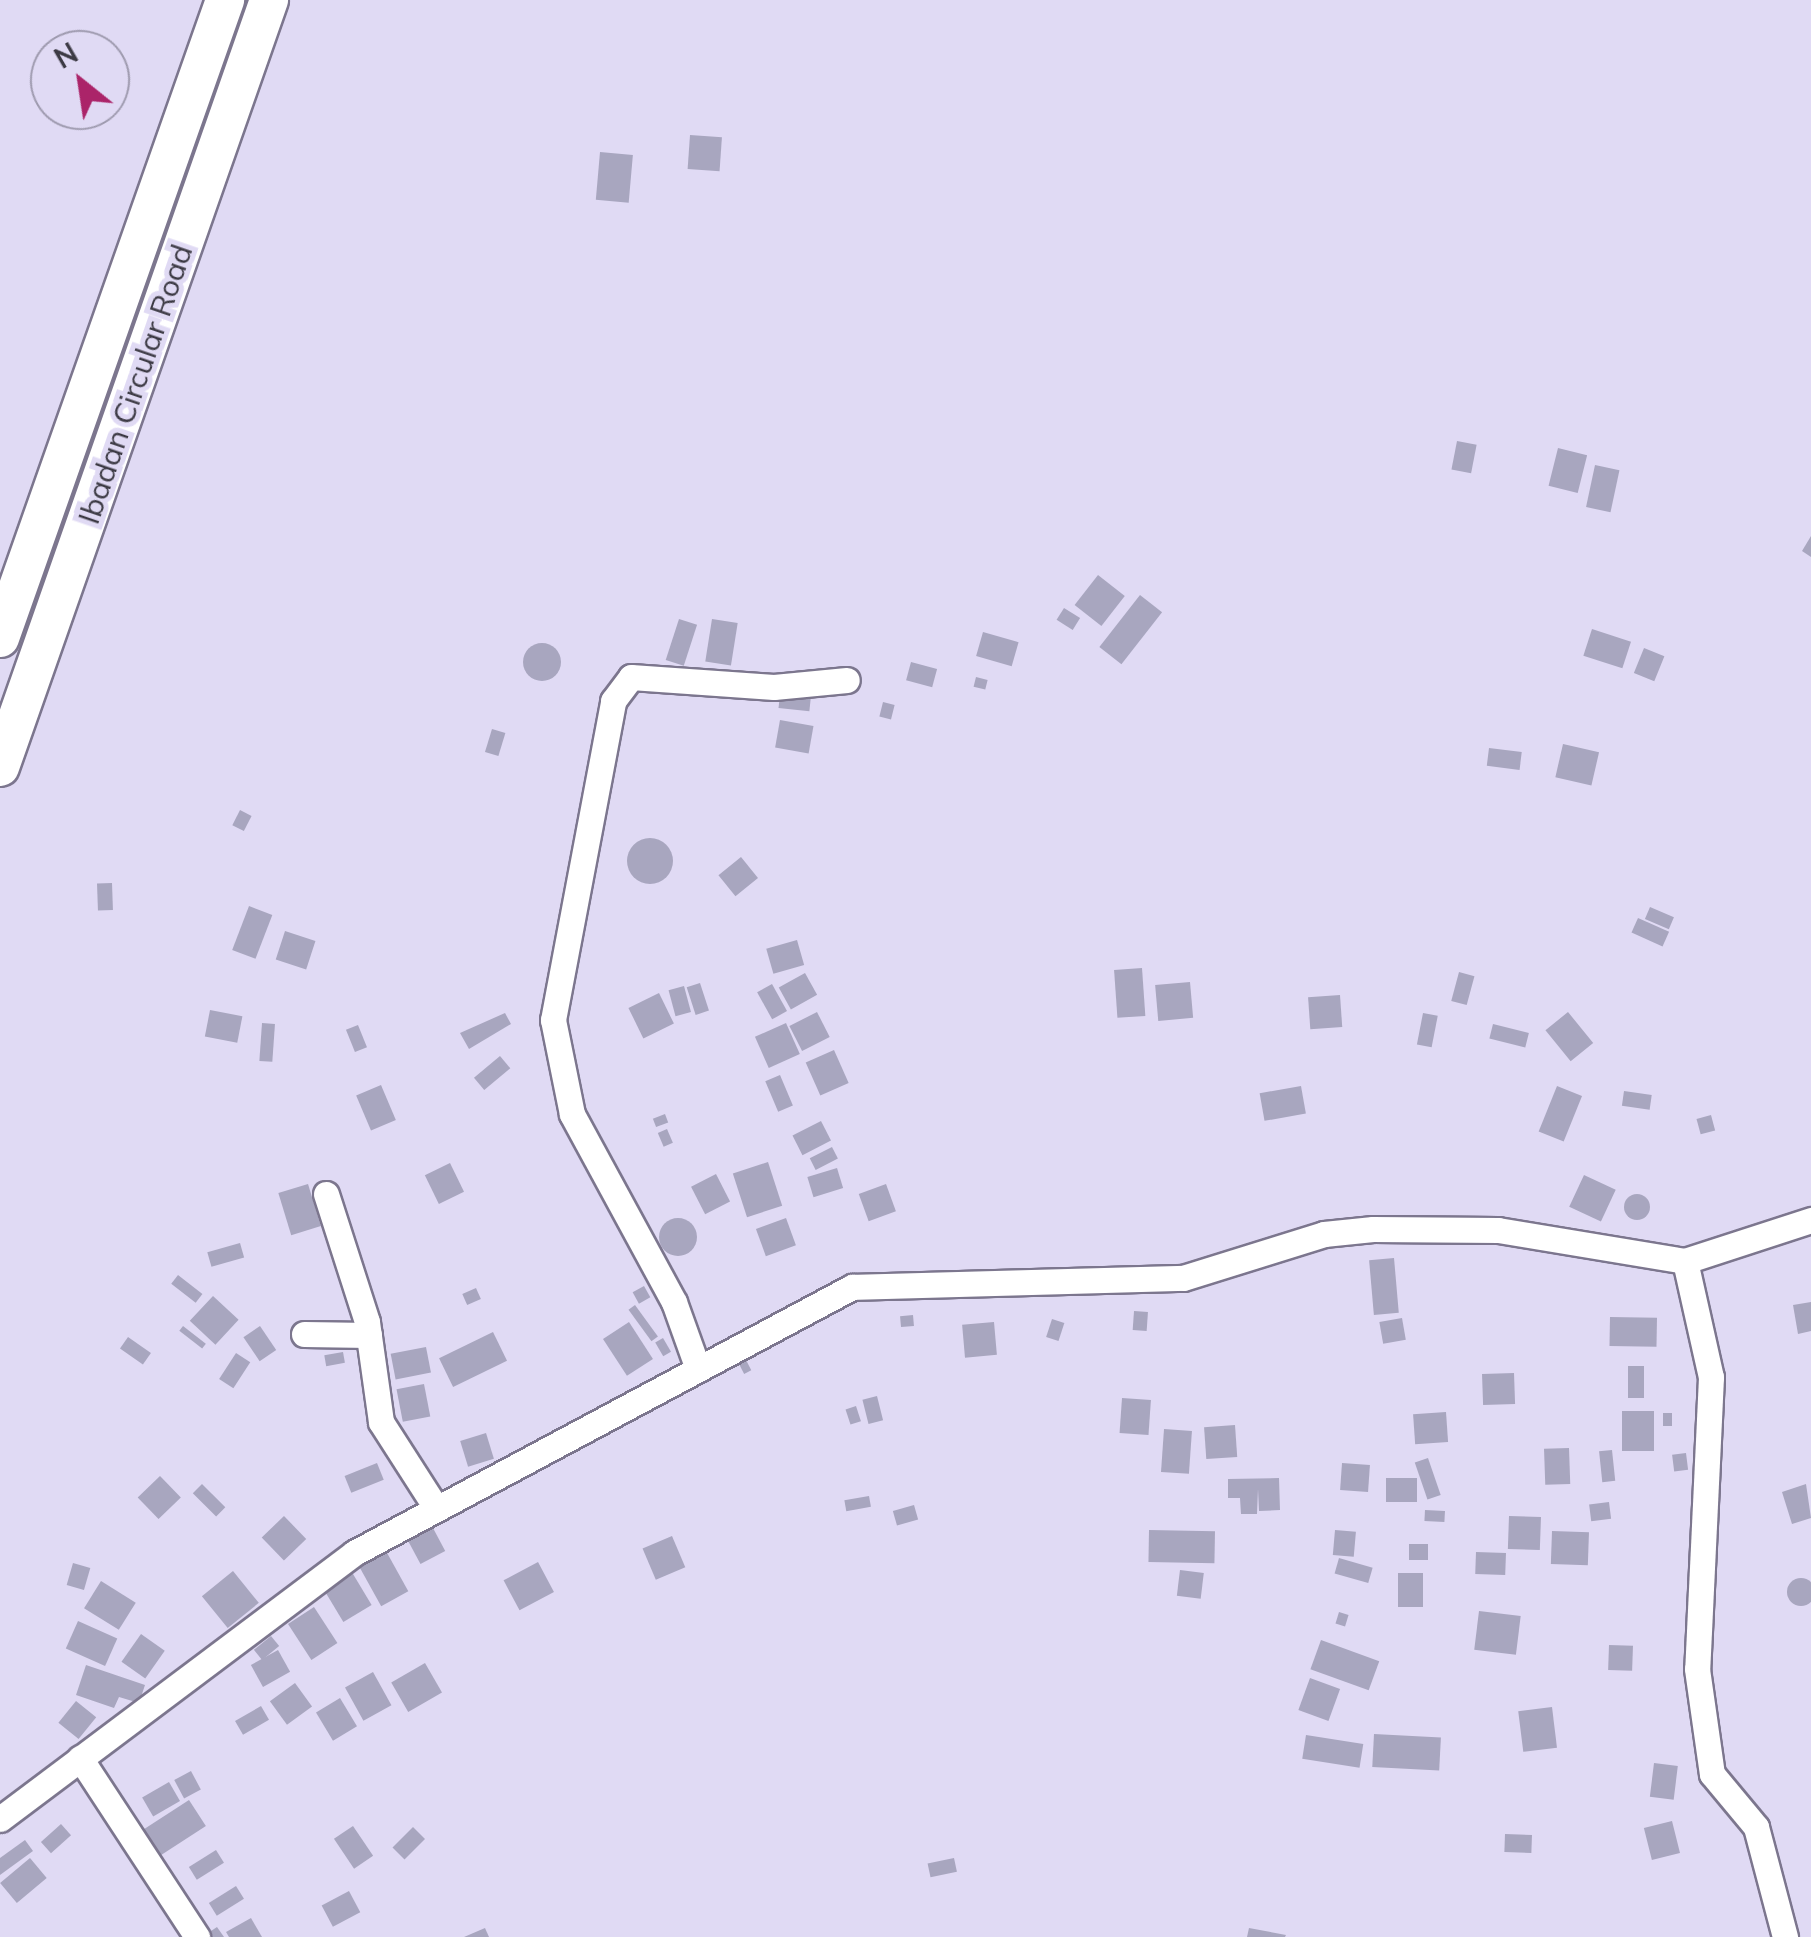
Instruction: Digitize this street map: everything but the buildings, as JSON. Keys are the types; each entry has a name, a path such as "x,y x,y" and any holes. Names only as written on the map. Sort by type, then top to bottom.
{"highway":[{"name":"Ibadan Circular Road","path":"0,638 225,0"},
{"name":"Ibadan Circular Road","path":"0,766 269,0"}],"street":[{"path":"698,1368 674,1302 572,1114 554,1020 612,701 631,676 774,687 847,680"},
{"path":"326,1194 369,1336 381,1422 434,1506"},
{"path":"0,1820 354,1553 434,1506 852,1287 1183,1278 1324,1234 1498,1230 1685,1261 1811,1220"},
{"path":"1685,1261 1711,1377 1697,1649 1712,1774 1756,1827 1784,1937"},
{"path":"304,1334 369,1336"},
{"path":"80,1758 197,1937"}]}
